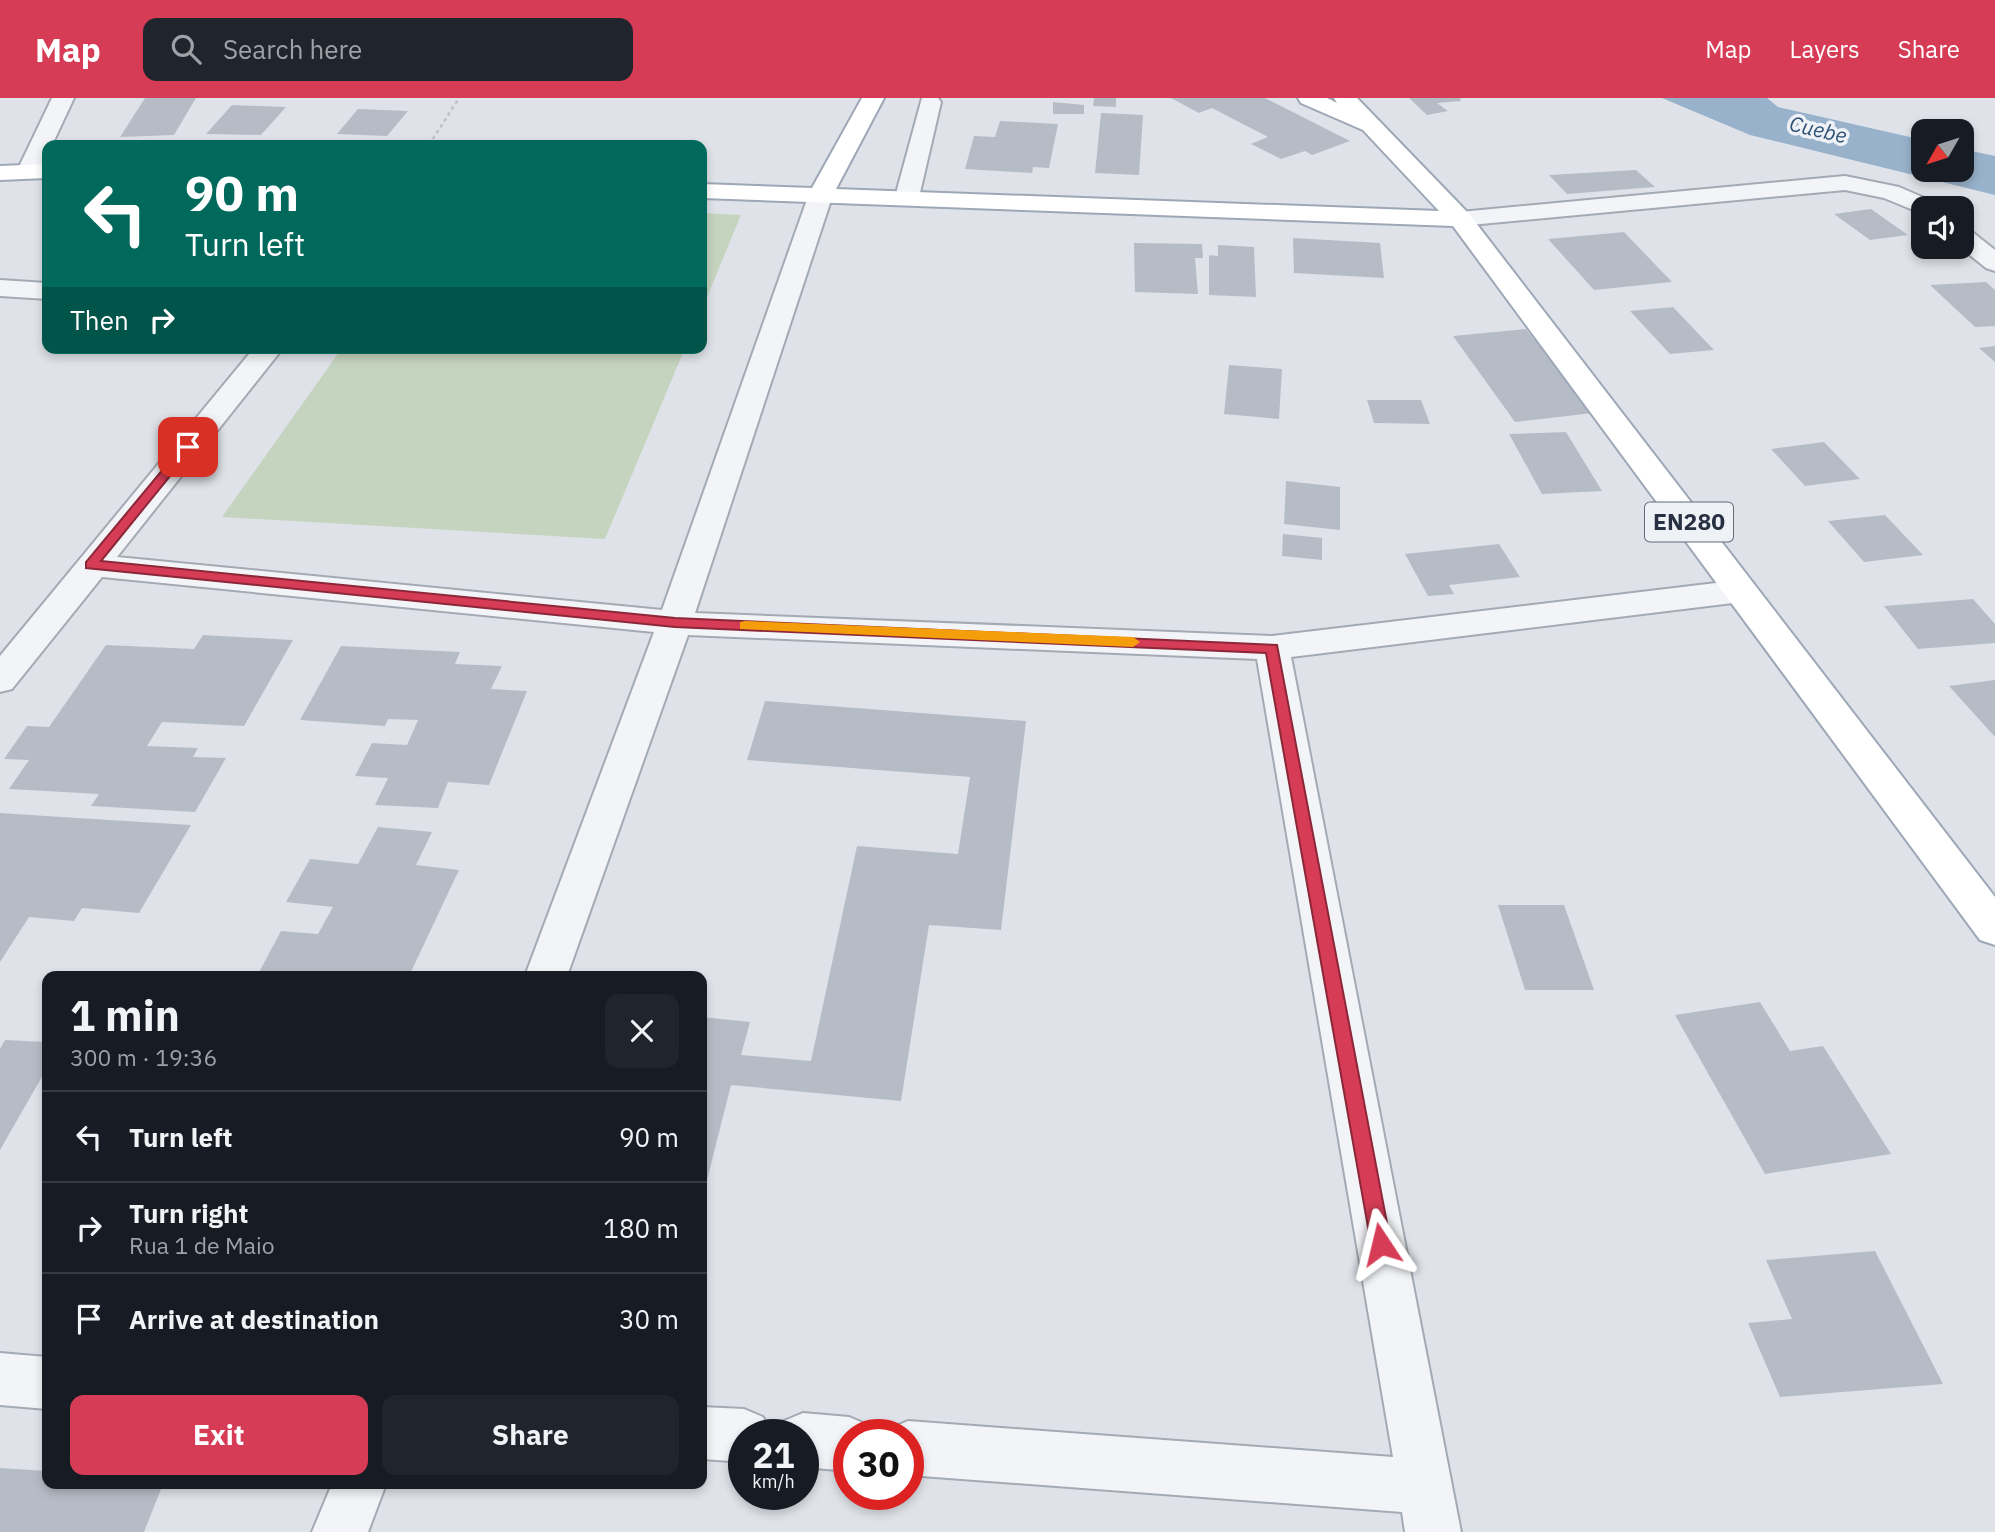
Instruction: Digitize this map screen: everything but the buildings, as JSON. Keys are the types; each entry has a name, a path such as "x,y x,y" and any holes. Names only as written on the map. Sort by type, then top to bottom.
{"main road":[{"path":"821,194 873,98"},
{"name":"EN280","path":"1309,98 1371,127"},
{"name":"EN280","path":"1345,98 1460,219 1995,928"},
{"path":"0,173 38,171"},
{"path":"707,191 1460,219"}],"street":[{"path":"49,140 63,98"},
{"path":"907,197 930,102"},
{"path":"1460,219 1844,183 1891,192 1911,201"},
{"path":"548,971 675,623 821,194"},
{"path":"1974,246 1995,264"},
{"path":"0,288 42,291"},
{"path":"0,680 264,354"},
{"path":"91,565 675,623 1272,648 1741,590"},
{"path":"924,1450 1429,1510 1272,648"},
{"path":"0,1379 42,1382"},
{"path":"707,1433 728,1435"},
{"path":"340,1532 357,1489"}],"path":[{"path":"432,140 459,98"}],"green space":[{"path":"707,213 741,215 707,297"},
{"path":"338,354 682,354 605,539 222,517"}],"water":[{"name":"Cuebe","path":"1662,98 1767,98 1778,107 1911,137 1911,174 1750,135"},
{"path":"1974,152 1995,156 1995,195 1942,182 1974,182"}],"slow traffic":[{"path":"745,626 1133,642"}],"route":[{"path":"188,447 91,565 675,623 1272,648 1381,1244"}]}
